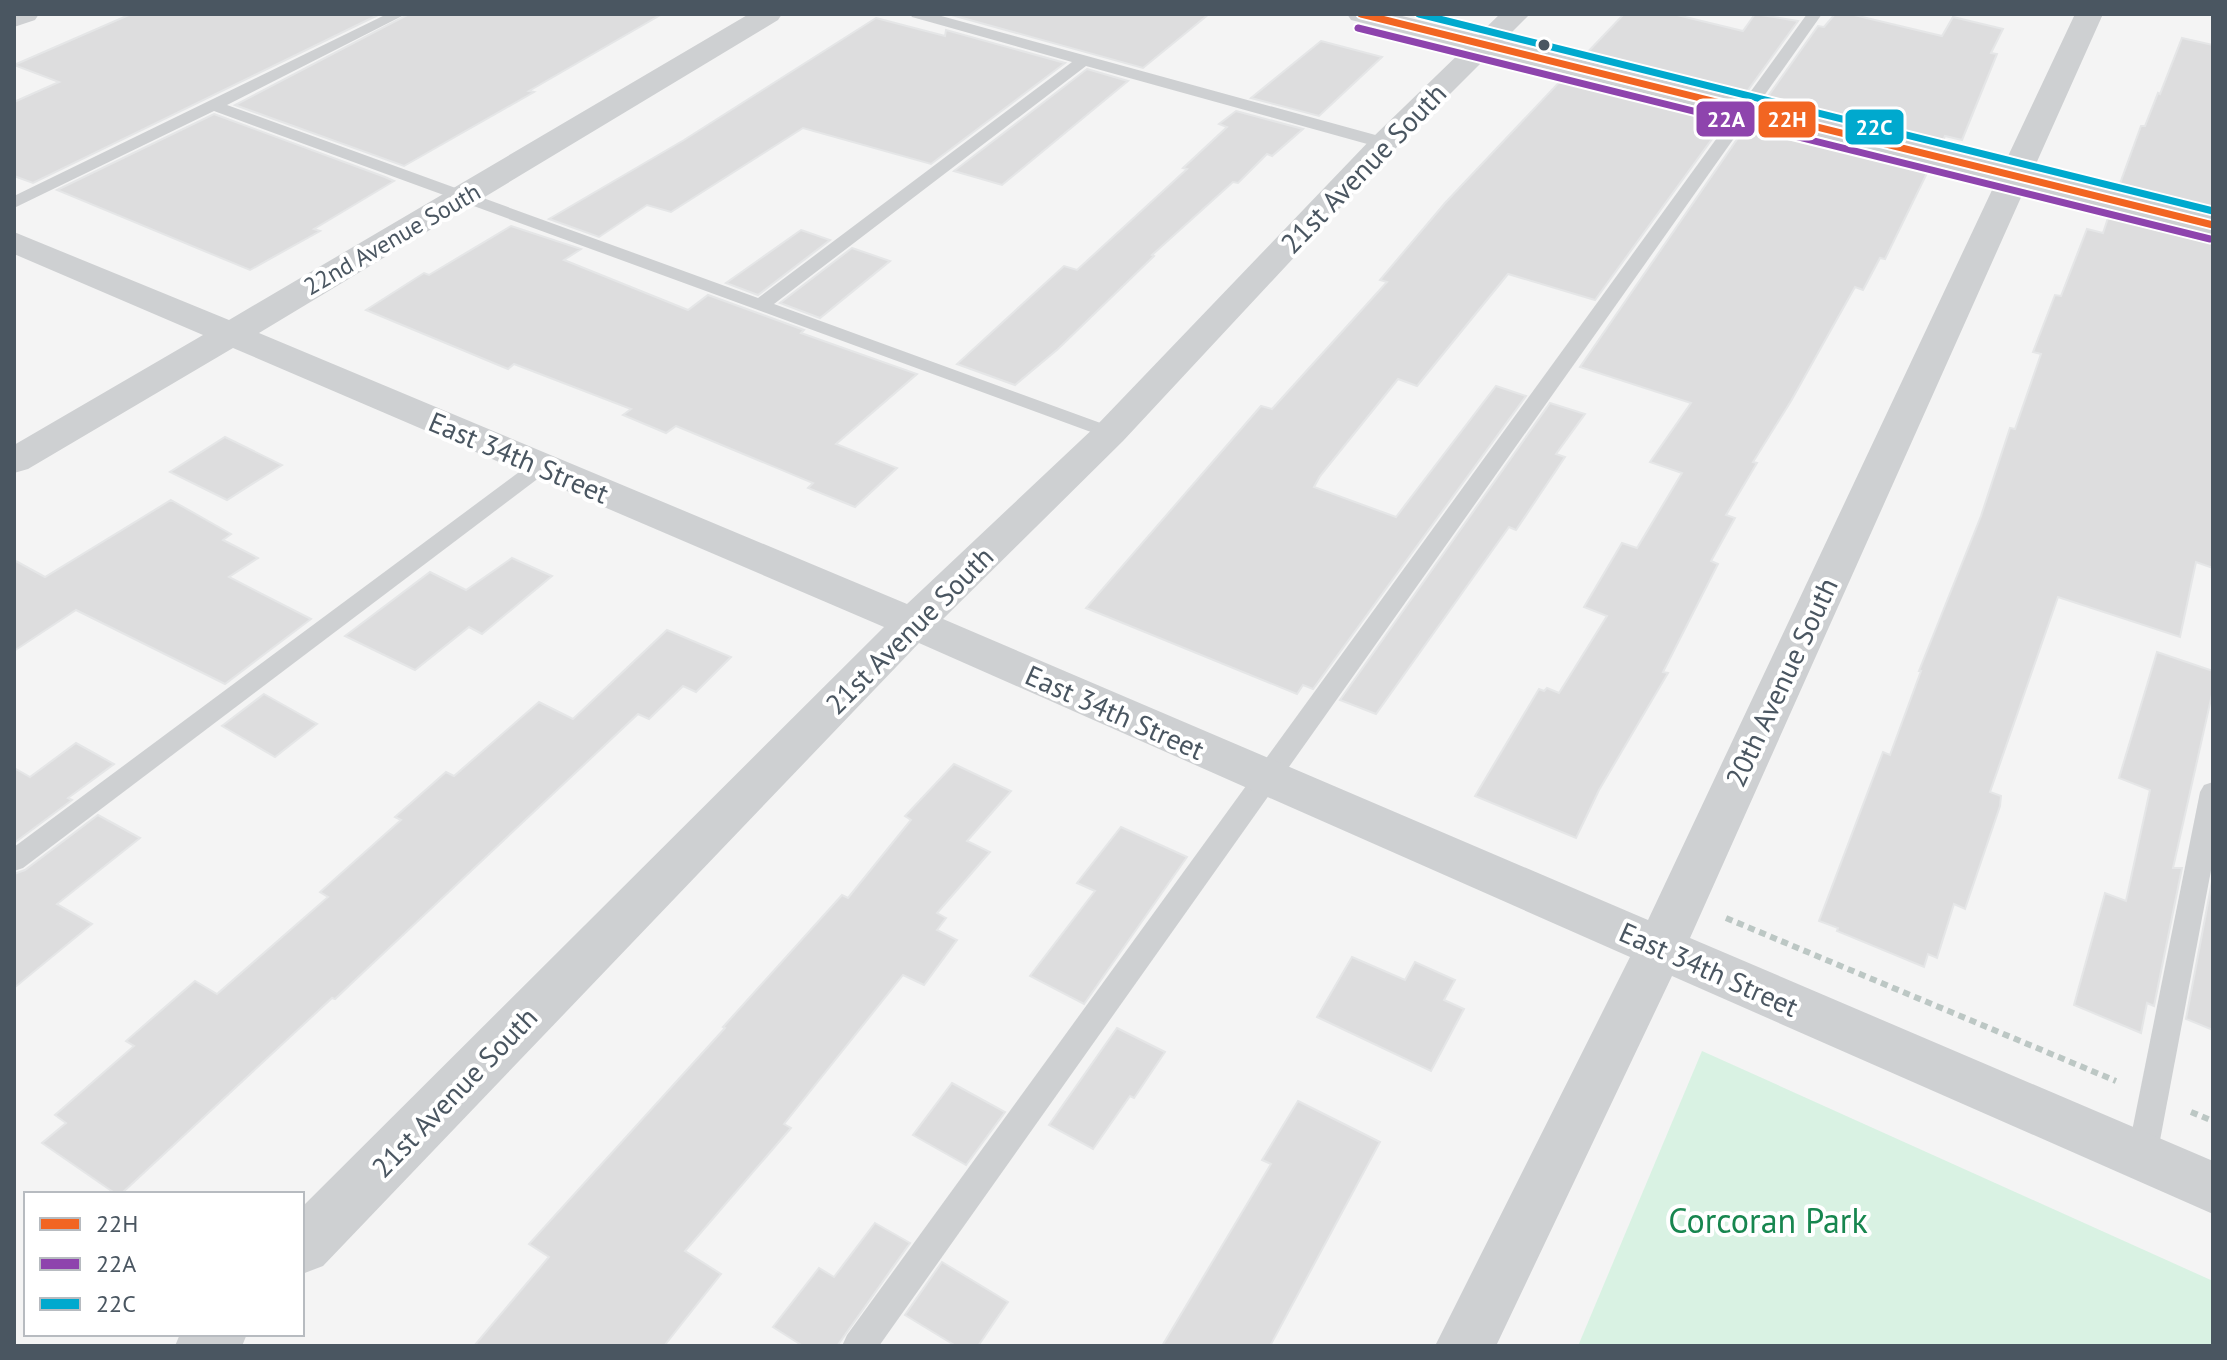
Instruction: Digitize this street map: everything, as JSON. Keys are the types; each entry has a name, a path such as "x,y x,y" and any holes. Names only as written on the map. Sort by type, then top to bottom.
{"street":[{"path":"14,19 25,14"},
{"name":"22nd Avenue South","path":"14,461 463,198 768,14"},
{"path":"1361,14 2213,225"},
{"name":"21st Avenue South","path":"304,1245 913,623 1110,433 1384,143 1516,14"},
{"name":"20th Avenue South","path":"1465,1346 1660,948 2089,14"},
{"name":"East 34th Street","path":"14,242 913,623 2213,1188"}],"lane":[{"path":"14,203 399,14"},
{"path":"917,14 1384,143"},
{"path":"859,1346 1815,14"},
{"path":"759,306 1084,60"},
{"path":"215,106 1110,433"},
{"path":"14,861 541,466"},
{"path":"2142,1156 2213,792"}],"path":[{"path":"1725,918 2213,1121"}],"green space":[{"name":"Corcoran Park","path":"1702,1051 2213,1281 2213,1346 1578,1346"}],"building":[{"path":"131,14 380,14 33,183 14,176 14,102 59,82 14,65"},
{"path":"409,14 662,14 404,166 235,105"},
{"path":"948,14 1209,14 1143,68"},
{"path":"1624,14 1673,14 1743,31 1755,14 1798,21 1743,97 1583,57"},
{"path":"1835,14 1850,14 1942,36 1953,17 2003,29 1991,53 1997,54 1962,140 1945,136 1941,145 1764,102 1818,26 1824,27"},
{"path":"876,18 945,36 946,30 1065,63 931,164 803,128 671,212 647,205 599,237 549,219 684,140"},
{"path":"2182,38 2213,45 2213,212 2118,189 2141,126 2145,126 2160,94"},
{"path":"1321,41 1382,57 1319,116 1251,98"},
{"path":"1087,69 1128,81 1002,185 954,171"},
{"path":"1565,76 1728,117 1595,300 1508,274 1417,386 1398,379 1320,476 1314,487 1396,517 1496,386 1526,396 1313,689 1303,685 1297,694 1086,608 1261,406 1272,409 1387,282 1380,280 1445,203"},
{"path":"1236,111 1303,129 1272,156 1267,154 1238,183 1233,182 1152,255 1058,349 1015,385 957,364 1064,266 1077,270 1187,169 1183,168 1227,127 1219,124"},
{"path":"214,114 394,181 314,229 320,231 250,270 57,190"},
{"path":"1749,122 1930,167 1885,259 1880,258 1863,290 1855,287 1753,462 1757,463 1726,515 1735,518 1711,561 1718,564 1663,672 1668,673 1599,790 1576,838 1475,796 1539,689 1544,691 1547,688 1559,693 1607,616 1584,607 1622,543 1637,548 1682,473 1650,462 1691,403 1580,367"},
{"path":"2110,212 2213,238 2213,568 2196,562 2180,637 2058,597 1990,792 2001,796 2000,806 1965,909 1954,904 1937,958 1928,954 1924,967 1819,921 1883,752 1890,755 1919,671 1981,516 2010,428 2015,429 2041,354 2033,352 2055,295 2061,296 2087,229 2103,233"},
{"path":"511,226 581,249 564,260 688,310 708,295 804,330 801,333 917,374 836,444 897,468 855,507 808,488 813,483 676,426 666,433 623,415 631,409 514,364 508,369 366,310 424,273 429,275"},
{"path":"801,230 830,240 758,295 726,283"},
{"path":"852,248 890,261 820,318 780,303"},
{"path":"1550,403 1585,414 1556,454 1565,457 1516,530 1509,527 1376,714 1340,700"},
{"path":"225,437 282,465 227,500 170,472"},
{"path":"171,500 231,534 223,540 258,558 229,577 311,619 225,684 76,610 14,651 14,560 45,577"},
{"path":"512,558 552,576 482,634 469,627 415,670 345,636 430,572 466,590"},
{"path":"667,630 731,657 696,692 683,686 649,719 638,714 335,999 332,998 123,1192 113,1192 42,1143 66,1123 55,1115 134,1046 126,1041 195,981 217,994 328,897 320,892 401,820 395,817 446,772 454,776 539,702 573,719"},
{"path":"2157,652 2213,671 2213,690 2173,868 2182,868 2154,1006 2147,1003 2141,1033 2074,1005 2105,893 2126,901 2150,790 2119,778"},
{"path":"264,694 317,724 275,757 222,726"},
{"path":"76,743 114,764 14,843 14,768 30,777"},
{"path":"954,764 1011,791 967,841 990,852 937,913 946,918 937,930 957,940 924,985 903,975 784,1124 791,1128 685,1251 721,1274 664,1346 474,1346 549,1257 529,1244 842,895 848,898 911,820 905,816"},
{"path":"98,815 140,838 57,904 92,924 14,988 14,874 25,870"},
{"path":"1121,827 1187,857 1084,1004 1030,976 1095,891 1077,883"},
{"path":"2213,876 2213,1030 2186,1019"},
{"path":"1352,957 1405,980 1415,962 1455,980 1444,1000 1464,1009 1431,1071 1317,1017"},
{"path":"1117,1028 1165,1052 1134,1098 1130,1096 1093,1149 1049,1125"},
{"path":"952,1083 1005,1112 966,1165 913,1135"},
{"path":"1298,1101 1380,1142 1270,1346 1162,1346 1271,1164 1262,1160"},
{"path":"875,1223 910,1243 837,1346 803,1346 773,1327 819,1268 834,1277"},
{"path":"942,1262 1008,1302 978,1346 956,1346 905,1315"}],"transit line":[{"name":"22H","path":"1361,14 2213,225"},
{"name":"22C","path":"1419,14 2213,211"},
{"name":"22A","path":"1358,28 2210,239"}]}
